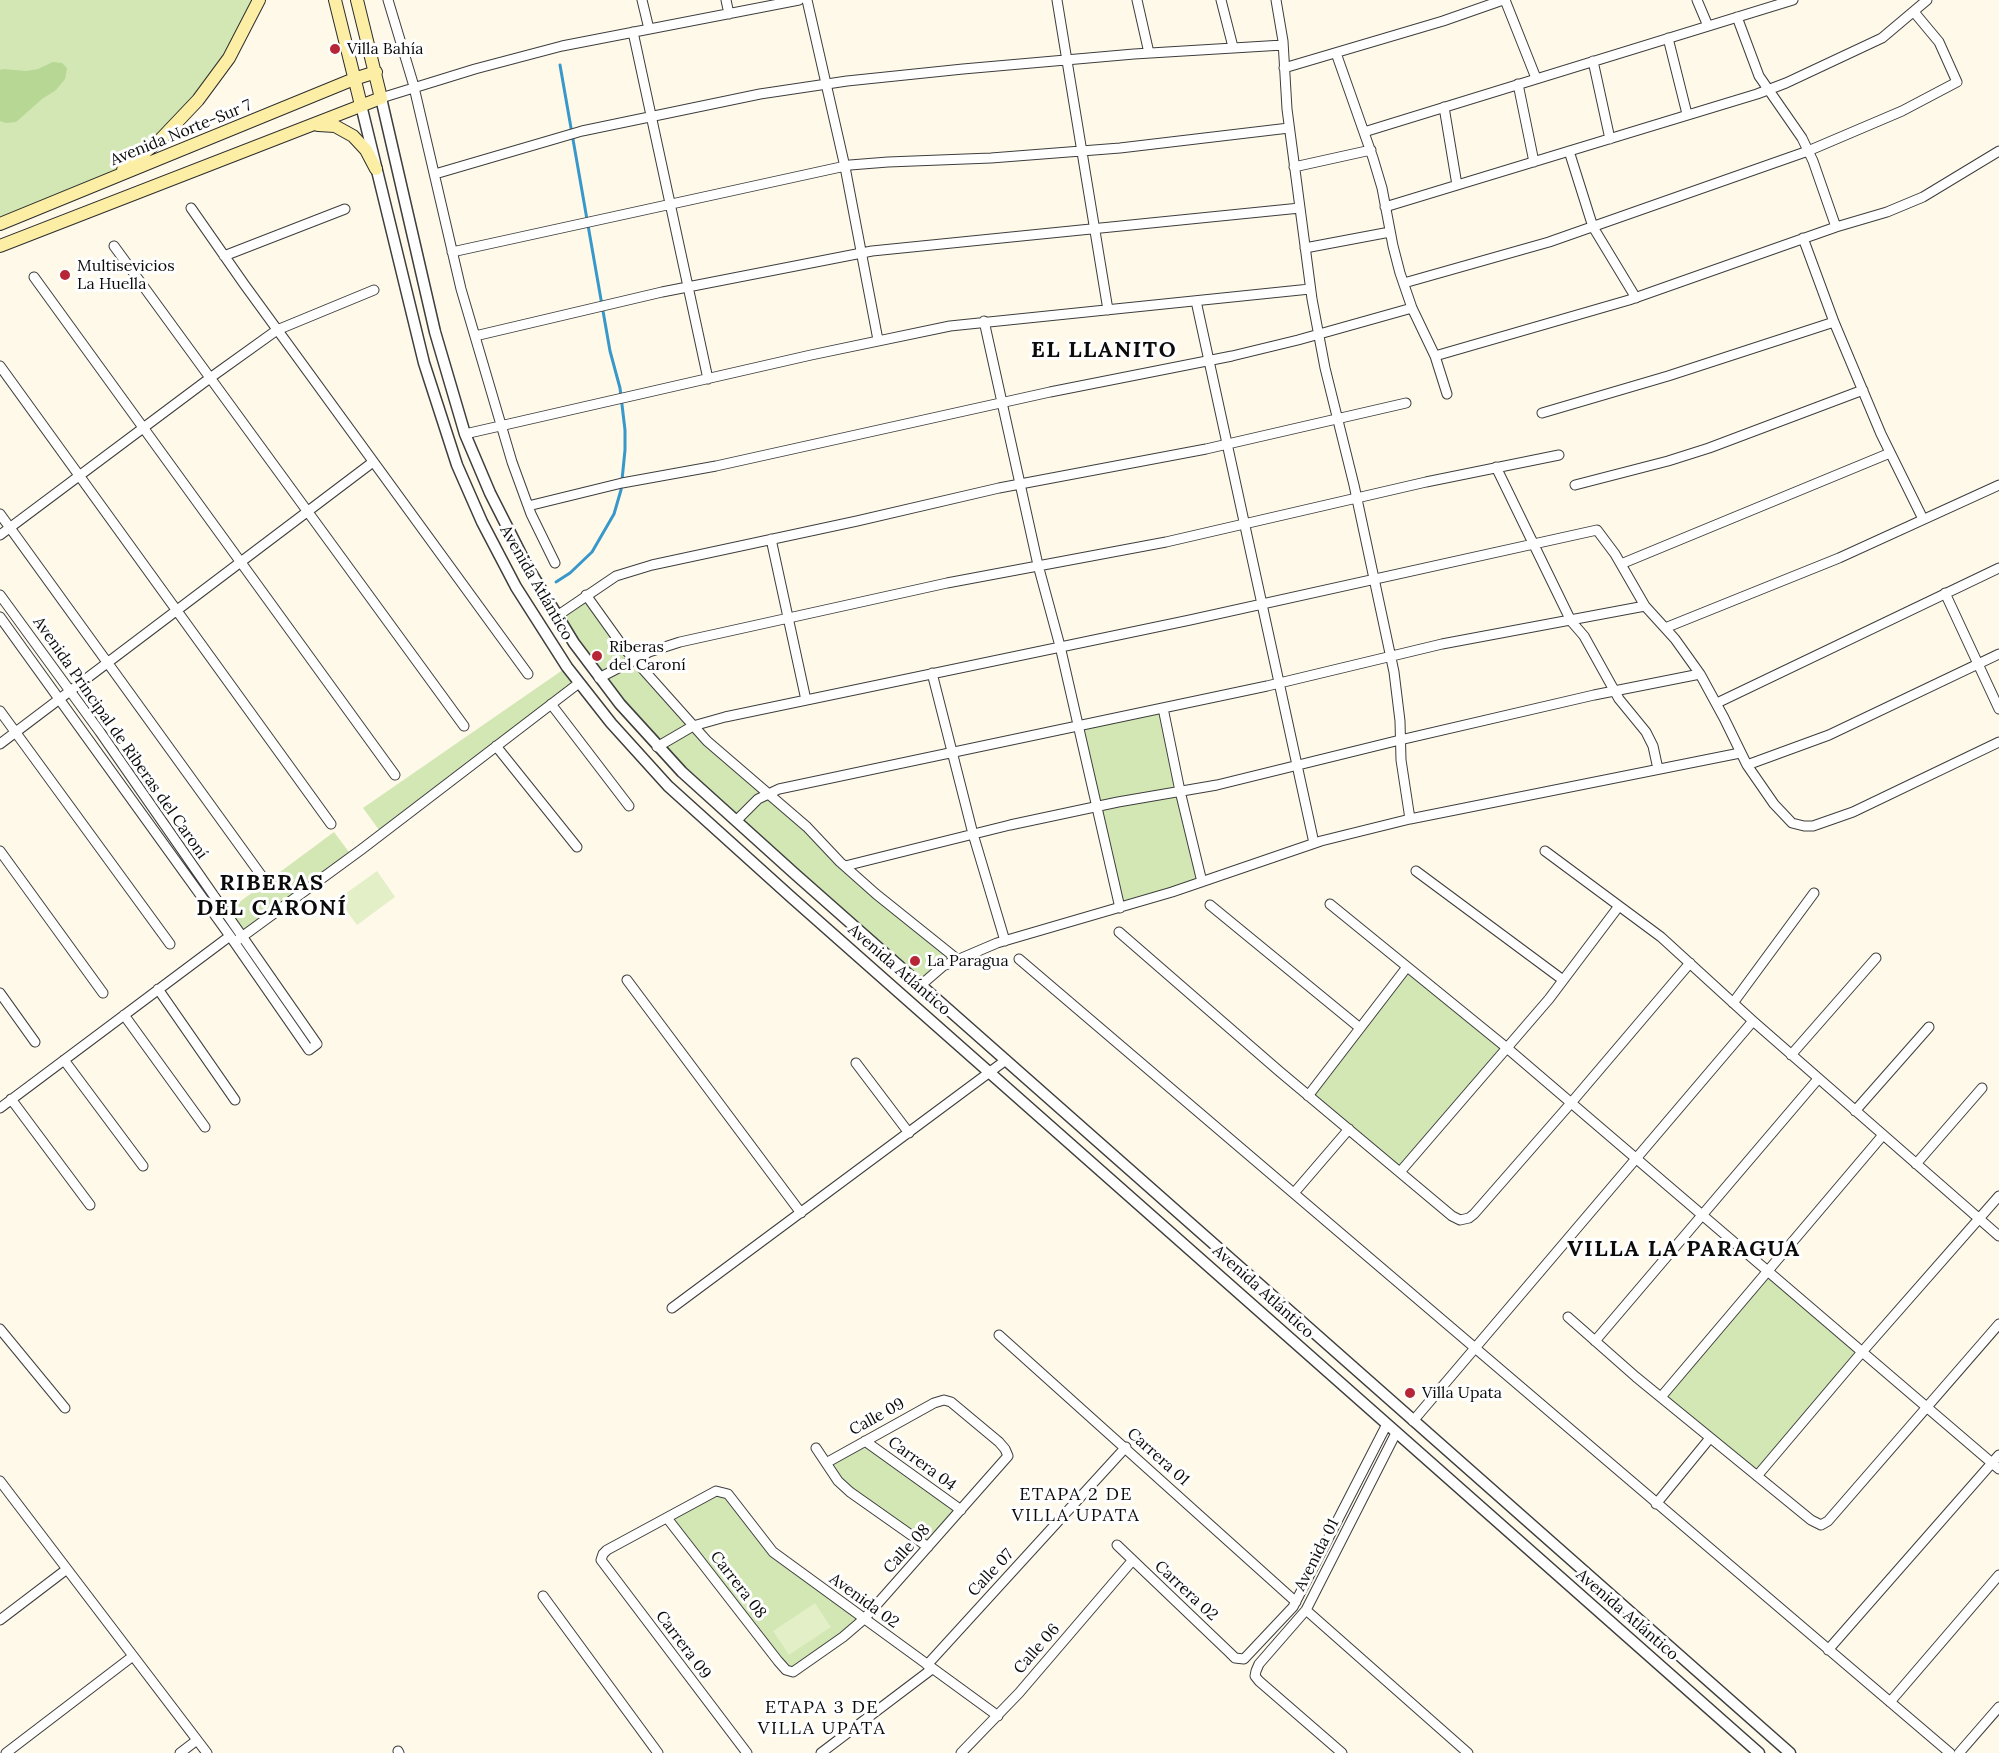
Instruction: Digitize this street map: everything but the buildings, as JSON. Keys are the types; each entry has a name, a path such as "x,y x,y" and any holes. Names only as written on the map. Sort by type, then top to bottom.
{"main road":[{"path":"107,182 155,144 193,107 229,58 259,0"},
{"name":"Avenida Atlántico","path":"335,0 361,105"},
{"path":"0,246 381,98 357,0"},
{"name":"Avenida Norte-Sur 7","path":"0,224 375,72"},
{"path":"310,125 334,126 353,136 366,150 376,169"}],"street":[{"path":"388,0 414,87 452,252 501,424 520,488 555,563"},
{"path":"642,0 649,29"},
{"path":"726,0 729,14"},
{"path":"381,98 562,46 799,0"},
{"path":"807,0 845,166 878,340"},
{"path":"1057,0 1069,60 1108,310"},
{"path":"1137,0 1149,53"},
{"path":"1221,0 1233,48"},
{"path":"1276,0 1283,45 1289,128 1310,289 1397,694 1401,760 1410,819"},
{"path":"1284,68 1443,21 1492,2 1504,0 1536,78"},
{"path":"1696,0 1708,26"},
{"path":"1364,132 1792,0"},
{"path":"1385,207 1768,90 1882,38 1927,0"},
{"path":"1404,283 1538,246 1808,151 1902,111 1957,82 1939,42 1929,27 1914,12"},
{"path":"1737,17 1754,66 1768,90 1795,125 1808,151 1836,227"},
{"path":"633,32 708,379"},
{"path":"1668,38 1687,114"},
{"path":"435,174 582,131 760,94 963,69 1149,53 1283,45"},
{"path":"1336,53 1371,150 1390,232 1412,308 1435,356 1447,394"},
{"path":"1593,61 1610,139"},
{"path":"1518,84 1534,162"},
{"name":"Avenida Atlántico","path":"381,98 435,332 465,434 507,527 557,616 599,678 657,747 736,821 921,986 1790,1753"},
{"name":"Avenida Atlántico","path":"361,105 424,363 457,465 482,522 516,587 550,642 627,742 674,791 1759,1753"},
{"path":"1444,107 1457,185"},
{"path":"452,252 845,166 877,162 991,158 1082,151 1289,128"},
{"path":"1294,167 1371,150"},
{"path":"1569,151 1593,227 1636,298"},
{"path":"1435,356 1636,298 1803,238 1887,212 1923,197 1999,151"},
{"path":"191,208 528,675"},
{"path":"475,336 689,287 894,248 1300,208"},
{"path":"224,256 345,209"},
{"path":"1305,248 1390,232"},
{"path":"1803,238 1834,322 1863,390 1890,453 1923,519"},
{"path":"114,246 464,726"},
{"path":"34,277 395,774"},
{"path":"465,434 878,340 950,326 1310,289"},
{"path":"0,535 277,330 374,290"},
{"path":"1196,301 1314,843"},
{"path":"528,506 614,485 716,466 1002,403 1208,361 1412,308"},
{"path":"984,321 1038,565 1060,646 1120,908"},
{"path":"1542,413 1678,373 1834,322"},
{"path":"0,366 331,824"},
{"path":"1575,485 1668,461 1863,390"},
{"path":"557,616 616,576 631,571 1021,484 1227,444 1406,403"},
{"path":"1621,564 1890,453"},
{"path":"599,678 649,652 680,642 788,620 946,583 1166,542 1496,467 1559,455"},
{"path":"0,744 373,462"},
{"path":"1496,467 1571,621 1584,636 1615,691 1646,732 1653,747 1658,769"},
{"path":"1665,628 1839,558 1999,485"},
{"path":"0,514 261,875"},
{"path":"657,747 693,726 725,717 1261,604 1597,530 1621,564 1645,606 1700,674 1747,765 1774,804 1792,823 1813,826 1853,812 1999,742"},
{"path":"771,539 806,700"},
{"path":"1717,703 1999,568"},
{"path":"1945,593 1999,709"},
{"name":"Avenida Principal de Riberas del Caroní","path":"0,595 70,692 236,938 309,1050 317,1044 236,938 0,617"},
{"path":"586,596 634,659 721,754 807,827 876,894 957,959"},
{"path":"736,821 768,793 1279,683 1497,633 1645,606"},
{"path":"1747,765 1828,735 1999,654"},
{"path":"932,674 973,834 1005,941"},
{"path":"845,866 973,834 1096,807 1217,785 1400,740 1700,674"},
{"path":"0,1108 159,989 236,938 579,682"},
{"path":"551,704 629,806"},
{"path":"1163,708 1202,882"},
{"path":"0,711 170,944"},
{"path":"495,746 577,847"},
{"path":"921,986 935,972 957,959 1005,941 1202,882 1314,843 1410,819 1740,753"},
{"path":"1545,850 1661,937 1818,1079 1999,1236"},
{"path":"0,851 103,993"},
{"path":"1416,871 1563,980"},
{"path":"1733,1003 1814,893"},
{"path":"1330,904 1507,1047 1996,1466"},
{"path":"1210,905 1360,1028"},
{"path":"1400,1172 1563,980 1619,906"},
{"path":"1119,932 1349,1130 1452,1216 1460,1220 1474,1214 1690,963"},
{"path":"1791,1055 1876,958"},
{"path":"1018,959 1950,1753"},
{"path":"1308,1095 1407,968"},
{"path":"627,980 801,1213"},
{"path":"159,989 235,1100"},
{"path":"0,993 35,1042"},
{"path":"124,1015 205,1127"},
{"path":"1413,1421 1753,1021"},
{"path":"1855,1111 1929,1027"},
{"path":"64,1060 143,1166"},
{"path":"672,1308 1006,1060"},
{"path":"856,1063 909,1133"},
{"path":"1595,1341 1703,1217 1818,1079"},
{"path":"1916,1164 1982,1088"},
{"path":"12,1099 90,1205"},
{"path":"1294,1193 1349,1130"},
{"path":"1661,1397 1766,1270 1883,1135"},
{"path":"1757,1476 1999,1196"},
{"path":"1568,1317 1710,1438 1818,1524 1824,1524 1928,1408 1999,1324"},
{"path":"0,1329 65,1408"},
{"name":"Carrera 01","path":"999,1335 1296,1602"},
{"name":"Calle 09","path":"826,1463 934,1403 944,1400 951,1402 999,1442 1007,1452"},
{"name":"Avenida 01","path":"1235,1658 1248,1656 1296,1602 1387,1424"},
{"name":"Avenida 01","path":"1342,1753 1259,1681 1256,1676 1258,1664 1306,1610 1396,1433"},
{"path":"1656,1504 1710,1438"},
{"name":"Carrera 04","path":"865,1441 961,1510"},
{"name":"Calle 07","path":"822,1753 929,1666 1125,1447"},
{"path":"816,1448 838,1481 850,1492 928,1547"},
{"name":"Calle 08","path":"786,1670 796,1671 864,1619 1006,1459 1007,1452"},
{"path":"1828,1650 1996,1466 1999,1455"},
{"path":"0,1481 207,1753"},
{"name":"Avenida 02","path":"668,1518 716,1491 728,1494 773,1552 998,1716"},
{"name":"Carrera 09","path":"668,1518 603,1554 602,1563 747,1753"},
{"name":"Carrera 08","path":"668,1518 786,1670"},
{"name":"Carrera 02","path":"1117,1545 1235,1658"},
{"name":"Calle 06","path":"961,1753 998,1716 1132,1561"},
{"path":"0,1620 67,1569"},
{"path":"1890,1702 1999,1575"},
{"path":"543,1596 658,1753"},
{"path":"1306,1610 1468,1753"},
{"path":"6,1753 133,1656"},
{"path":"1959,1753 1999,1707"},
{"path":"180,1753 197,1740"}],"green space":[{"path":"0,0 259,0 198,100 107,181 0,224"},
{"path":"53,62 62,63 67,68 65,79 56,90 16,122 0,121 0,70 26,71 38,69"},
{"path":"586,595 686,719 840,862 957,959 921,985 657,747 557,616"},
{"path":"567,667 579,683 382,834 363,808"},
{"path":"1163,708 1202,882 1120,908 1078,726"},
{"path":"334,832 352,856 243,937 226,912"},
{"path":"377,871 395,897 357,925 338,899"},
{"path":"1407,967 1507,1048 1400,1172 1308,1096"},
{"path":"1766,1271 1862,1352 1757,1476 1661,1397"},
{"path":"865,1441 961,1510 928,1547 863,1502 826,1463"},
{"path":"720,1491 766,1544 864,1619 793,1672 667,1518"},
{"path":"815,1603 831,1627 789,1655 773,1631"}],"waterway":[{"path":"556,582 570,573 592,552 614,514 621,490 625,450 620,388 610,351 560,65"}],"place":[{"name":"Villa Bahía","path":"335,49"},
{"name":"Multisevicios La Huella","path":"65,275"},
{"name":"Riberas del Caroní","path":"597,656"},
{"name":"La Paragua","path":"915,961"},
{"name":"Villa Upata","path":"1410,1393"}],"district":[{"name":"EL LLANITO","path":"1104,351"},
{"name":"RIBERAS DEL CARONÍ","path":"272,896"},
{"name":"VILLA LA PARAGUA","path":"1684,1250"},
{"name":"ETAPA 2 DE VILLA UPATA","path":"1076,1505"},
{"name":"ETAPA 3 DE VILLA UPATA","path":"822,1718"}]}
